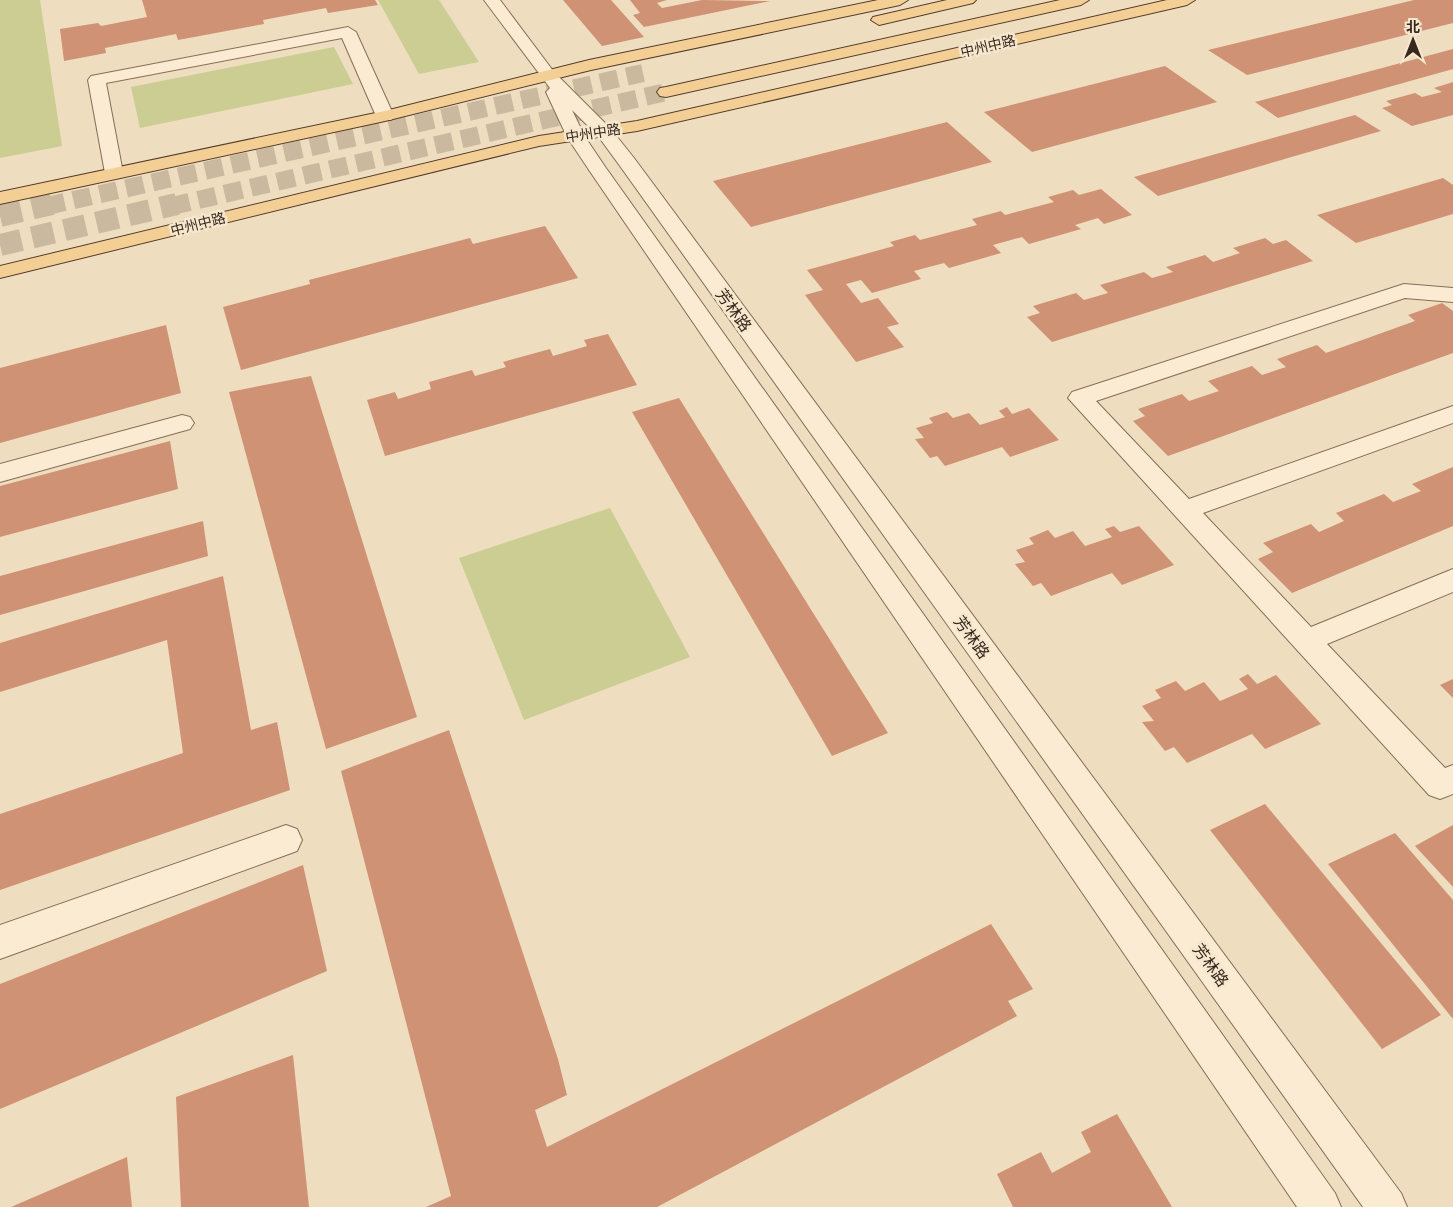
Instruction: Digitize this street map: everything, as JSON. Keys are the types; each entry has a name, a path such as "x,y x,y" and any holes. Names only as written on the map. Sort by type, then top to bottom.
{"main road":[{"path":"0,198 386,116 599,63 900,0"},
{"path":"825,32 968,0"},
{"name":"中州中路","path":"666,92 1081,0"},
{"name":"中州中路","path":"0,272 539,141 576,137 637,126 1187,0"}],"street":[{"name":"芳林路","path":"492,0 548,76 604,132 1387,1207"},
{"path":"114,173 97,80 348,32 386,116"},
{"name":"芳林路","path":"548,76 576,137 1321,1207"},
{"path":"1453,295 1404,291 1080,398 1440,785 1453,779"},
{"path":"1185,510 1453,414"},
{"path":"0,473 182,423"},
{"path":"1306,641 1453,580"},
{"path":"0,942 286,840"}],"green space":[{"path":"0,0 40,0 62,146 0,158"},
{"path":"378,0 439,0 479,62 419,74"},
{"path":"334,47 353,84 140,128 131,87"},
{"path":"610,508 690,657 524,720 459,558"}],"building":[{"path":"142,0 375,0 378,5 328,13 326,8 263,20 264,24 178,40 176,34 105,48 106,53 64,61 60,29 98,23 101,26 147,17"},
{"path":"563,0 611,0 644,37 602,46"},
{"path":"630,0 667,0 657,3 662,8 702,0 770,1 644,27 633,15 640,13"},
{"path":"1414,0 1453,0 1453,23 1247,75 1208,50"},
{"path":"1453,49 1453,69 1278,118 1255,102"},
{"path":"1165,66 1217,102 1032,152 984,112"},
{"path":"1453,82 1453,115 1412,126 1382,108 1392,105 1386,101 1415,93 1422,97 1442,92 1434,88"},
{"path":"1355,115 1381,131 1158,196 1134,177"},
{"path":"947,122 992,162 751,227 713,181"},
{"path":"1443,178 1453,185 1453,214 1356,243 1317,215"},
{"path":"1101,189 1132,215 1104,224 1098,218 1075,225 1081,229 1029,244 1022,237 993,245 1001,253 949,268 944,263 914,271 921,279 872,293 861,280 846,284 861,303 878,298 899,324 887,327 904,347 856,362 805,295 823,290 807,270 894,246 890,242 915,235 920,240 977,225 972,219 1001,211 1005,215 1054,202 1048,197 1073,190 1079,195"},
{"path":"545,226 578,278 241,370 223,307 310,284 309,280 470,238 473,244"},
{"path":"1265,238 1273,244 1286,240 1313,261 1052,342 1027,317 1040,313 1033,306 1076,293 1084,300 1108,293 1100,285 1144,272 1152,278 1173,272 1166,267 1205,255 1213,262 1240,253 1233,248"},
{"path":"1442,303 1453,311 1453,353 1168,456 1133,421 1145,416 1138,409 1182,394 1189,401 1219,391 1208,381 1252,366 1262,375 1286,367 1277,359 1317,345 1326,353 1415,321 1408,315"},
{"path":"166,325 181,393 0,443 0,368"},
{"path":"608,334 637,385 385,456 367,400 395,392 398,399 431,389 429,382 472,370 475,376 506,367 503,362 550,349 553,356 587,346 584,340"},
{"path":"311,376 417,717 326,749 229,392"},
{"path":"679,398 888,733 832,756 632,412"},
{"path":"1007,407 1012,414 1029,408 1059,440 1010,457 1002,447 945,466 937,456 930,458 915,439 924,438 916,428 933,423 929,418 947,412 953,418 969,413 980,425 1005,417 999,411"},
{"path":"170,441 178,489 0,537 0,486"},
{"path":"1453,467 1453,526 1292,593 1258,559 1273,552 1263,543 1311,524 1319,532 1344,521 1336,513 1384,494 1393,502 1421,491 1412,484"},
{"path":"203,521 208,556 0,615 0,576"},
{"path":"1114,526 1120,532 1139,526 1174,565 1122,585 1112,573 1051,596 1041,583 1033,586 1015,564 1025,562 1016,550 1034,544 1029,538 1048,530 1055,538 1073,531 1085,546 1112,537 1105,529"},
{"path":"223,576 251,730 277,722 290,790 0,890 0,814 183,753 167,640 0,692 0,643"},
{"path":"1248,674 1257,684 1276,675 1321,724 1265,749 1252,734 1187,763 1174,747 1165,751 1142,722 1154,721 1142,706 1161,698 1155,690 1176,681 1185,691 1204,682 1220,701 1248,689 1239,679"},
{"path":"1453,679 1453,698 1440,685"},
{"path":"449,730 558,1059 567,1095 535,1110 547,1147 991,924 1033,989 1008,1001 1017,1016 657,1207 426,1207 451,1196 341,771"},
{"path":"1265,804 1441,1015 1382,1049 1210,830"},
{"path":"1453,825 1453,887 1415,846"},
{"path":"1395,833 1453,900 1453,1019 1328,864"},
{"path":"303,865 327,971 0,1109 0,984"},
{"path":"293,1055 309,1207 181,1207 176,1097"},
{"path":"1117,1114 1172,1207 1013,1207 997,1174 1041,1152 1052,1173 1091,1152 1081,1132"},
{"path":"127,1157 132,1207 11,1207"}],"tunnel":[{"path":"47,206 643,73"},
{"path":"172,206 666,92"},
{"path":"0,216 52,204"},
{"path":"0,245 177,204"}]}
